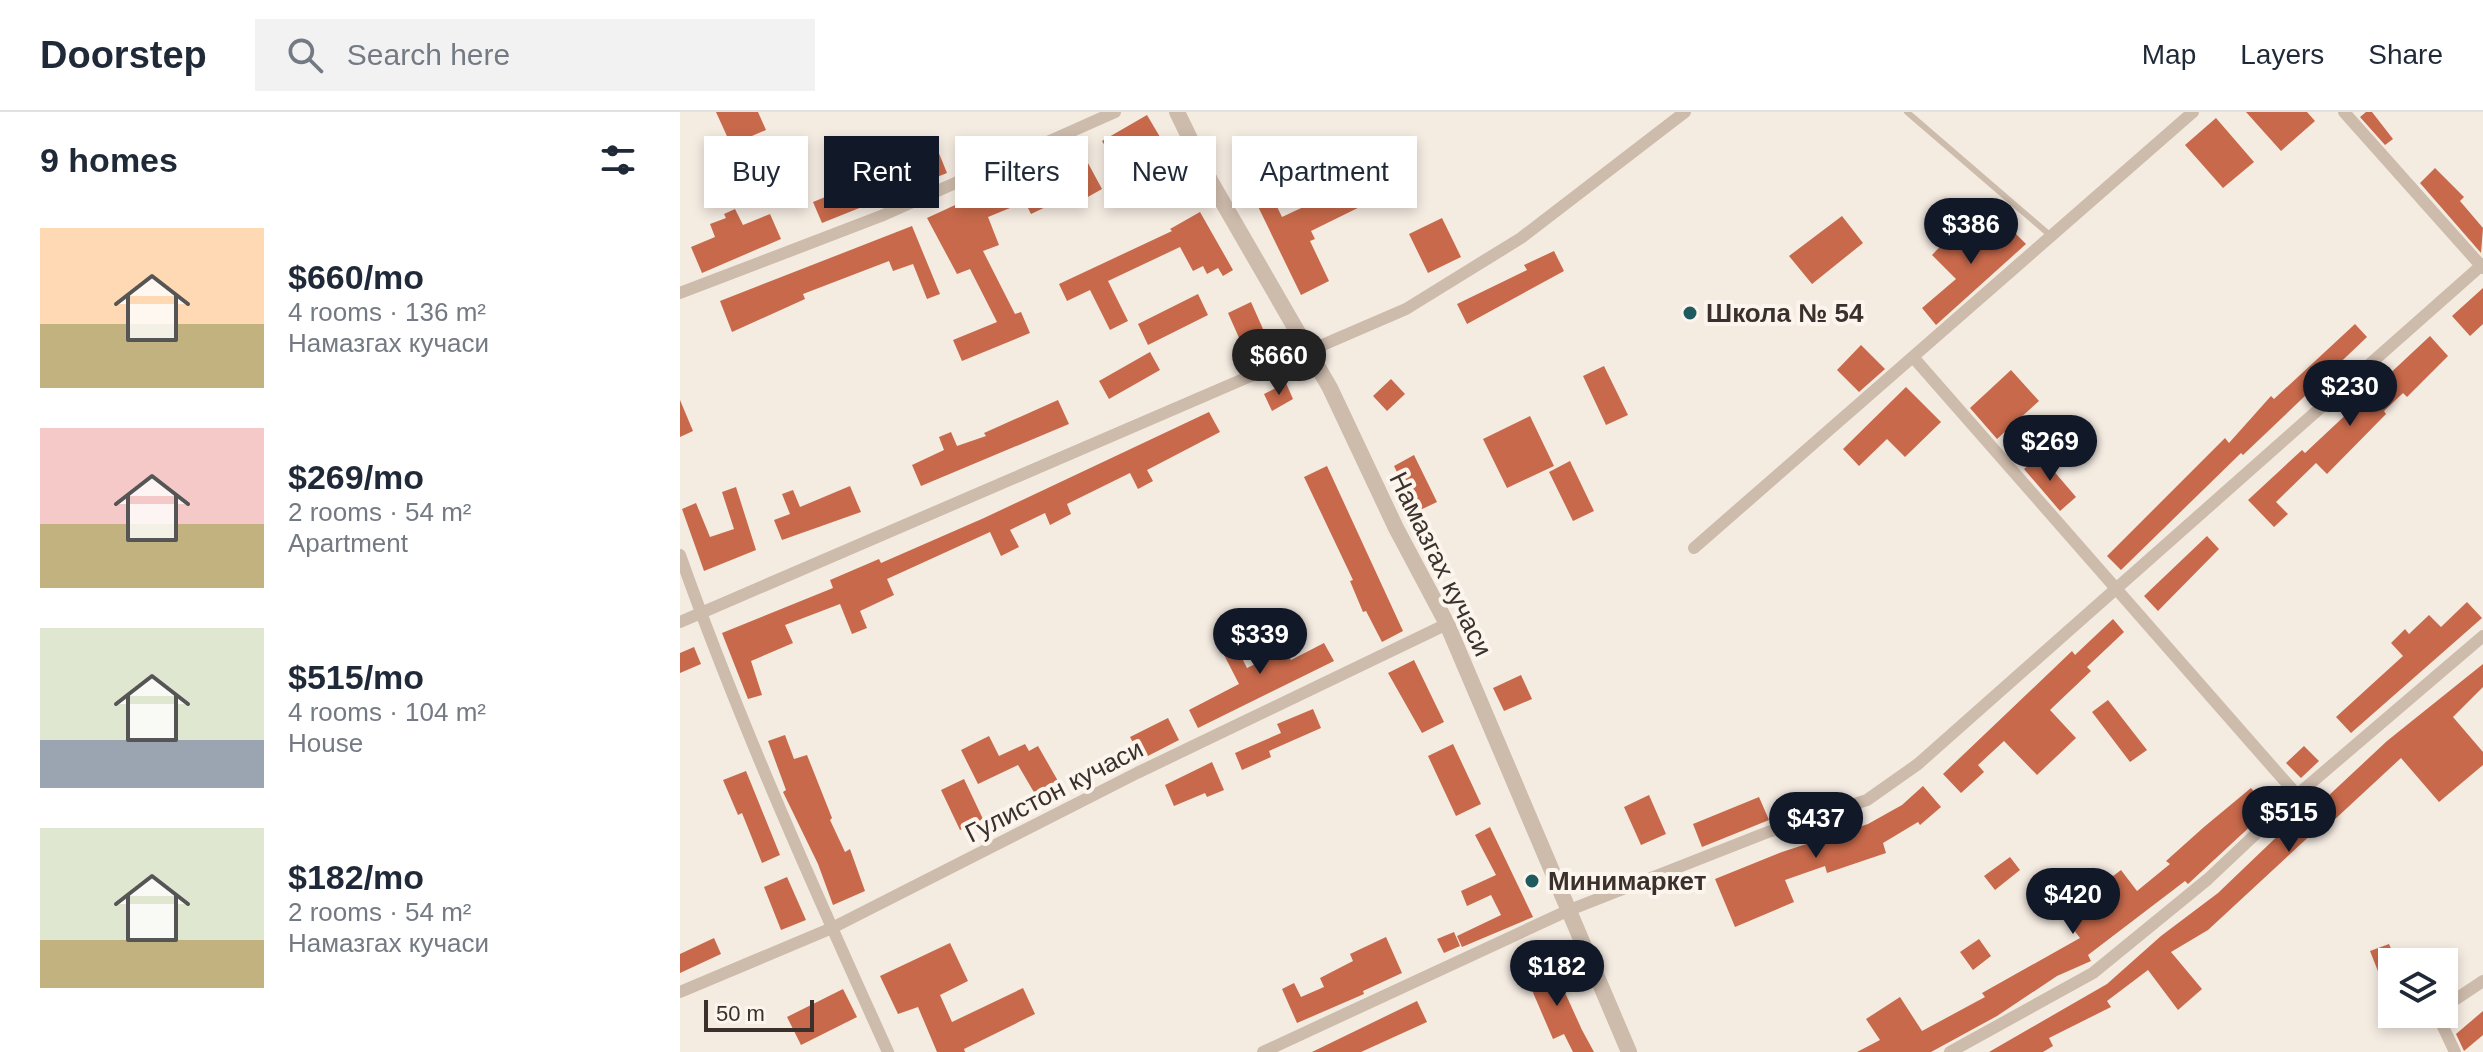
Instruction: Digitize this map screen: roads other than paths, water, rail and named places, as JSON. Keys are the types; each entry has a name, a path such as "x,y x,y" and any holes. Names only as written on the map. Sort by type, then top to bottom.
{"street":[{"path":"680,293 881,216 1115,112"},
{"name":"Намазгах кучаси","path":"1177,112 1211,182 1310,353 1447,624 1629,1052"},
{"path":"680,622 1406,309 1521,238 1685,112"},
{"path":"1694,548 2193,112"},
{"path":"1263,1052 1567,911 1768,832 1867,800 1918,764 2482,266 2344,112"},
{"path":"1913,357 2114,591 2297,795"},
{"path":"680,555 700,613 832,928 888,1052"},
{"name":"Гулистон кучаси","path":"680,992 832,928 1137,773 1447,624"},
{"path":"1950,1052 2093,973 2208,879 2297,795 2483,636"},
{"path":"2458,998 2483,981"},
{"path":"2444,1028 2455,1052"}],"lane":[{"path":"1907,112 2051,236"}],"place":[{"name":"Школа № 54","path":"1690,313"},
{"name":"Минимаркет","path":"1532,881"}]}
